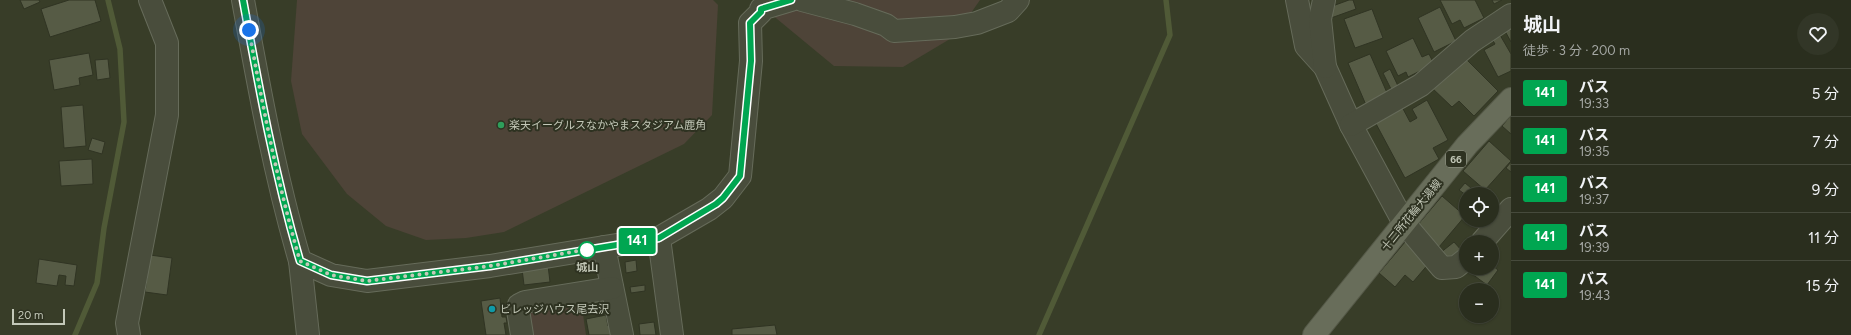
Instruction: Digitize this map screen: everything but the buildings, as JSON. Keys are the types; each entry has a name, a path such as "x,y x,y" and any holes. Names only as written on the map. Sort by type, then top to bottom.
{"main road":[{"name":"十二所花輪大湯線","path":"1314,335 1467,145 1511,99"}],"street":[{"path":"129,335 127,323 167,115 166,43 150,0"},
{"path":"243,0 265,119 290,228 300,261 308,335"},
{"path":"300,261 331,275 367,281 490,266 659,238 718,202 740,176 751,61 750,23 761,12 761,9 791,0"},
{"path":"811,1 886,25 894,31 955,27 977,22 1008,11 1018,0"},
{"path":"1297,0 1306,46 1325,66"},
{"path":"1324,0 1320,19 1325,66 1352,125 1404,223 1442,268 1456,267 1459,265"},
{"path":"1352,125 1421,84 1472,41 1511,15"},
{"path":"1488,235 1511,209"},
{"path":"659,238 672,335"},
{"path":"604,247 622,335"},
{"path":"522,335 518,310 519,305 525,302 612,288"}],"shaded area":[{"name":"楽天イーグルスなかやまスタジアム鹿角","path":"297,0 713,0 718,5 712,115 684,144 504,232 466,238 426,240 386,226 347,194 302,134 291,81"},
{"path":"757,0 980,0 955,36 903,67 834,66 765,9"},
{"path":"581,301 586,335 526,335 526,309"}],"waterway":[{"path":"75,335 97,283 104,228 124,122 120,49 108,0"},
{"path":"1039,335 1170,35 1166,0"}],"bus line":[{"name":"141","path":"243,0 265,119 290,228 300,261 331,275 367,281 490,266 659,238 709,209 723,198 740,176 743,132 747,114 751,61 750,23 761,12 761,9 791,0"}],"place":[{"name":"楽天イーグルスなかやまスタジアム鹿角","path":"501,125"},
{"name":"城山","path":"587,250"},
{"name":"ビレッジハウス尾去沢","path":"492,309"}],"route":[{"path":"249,30 265,119 290,228 300,261 331,275 367,281 490,266 590,249 587,250"}]}
